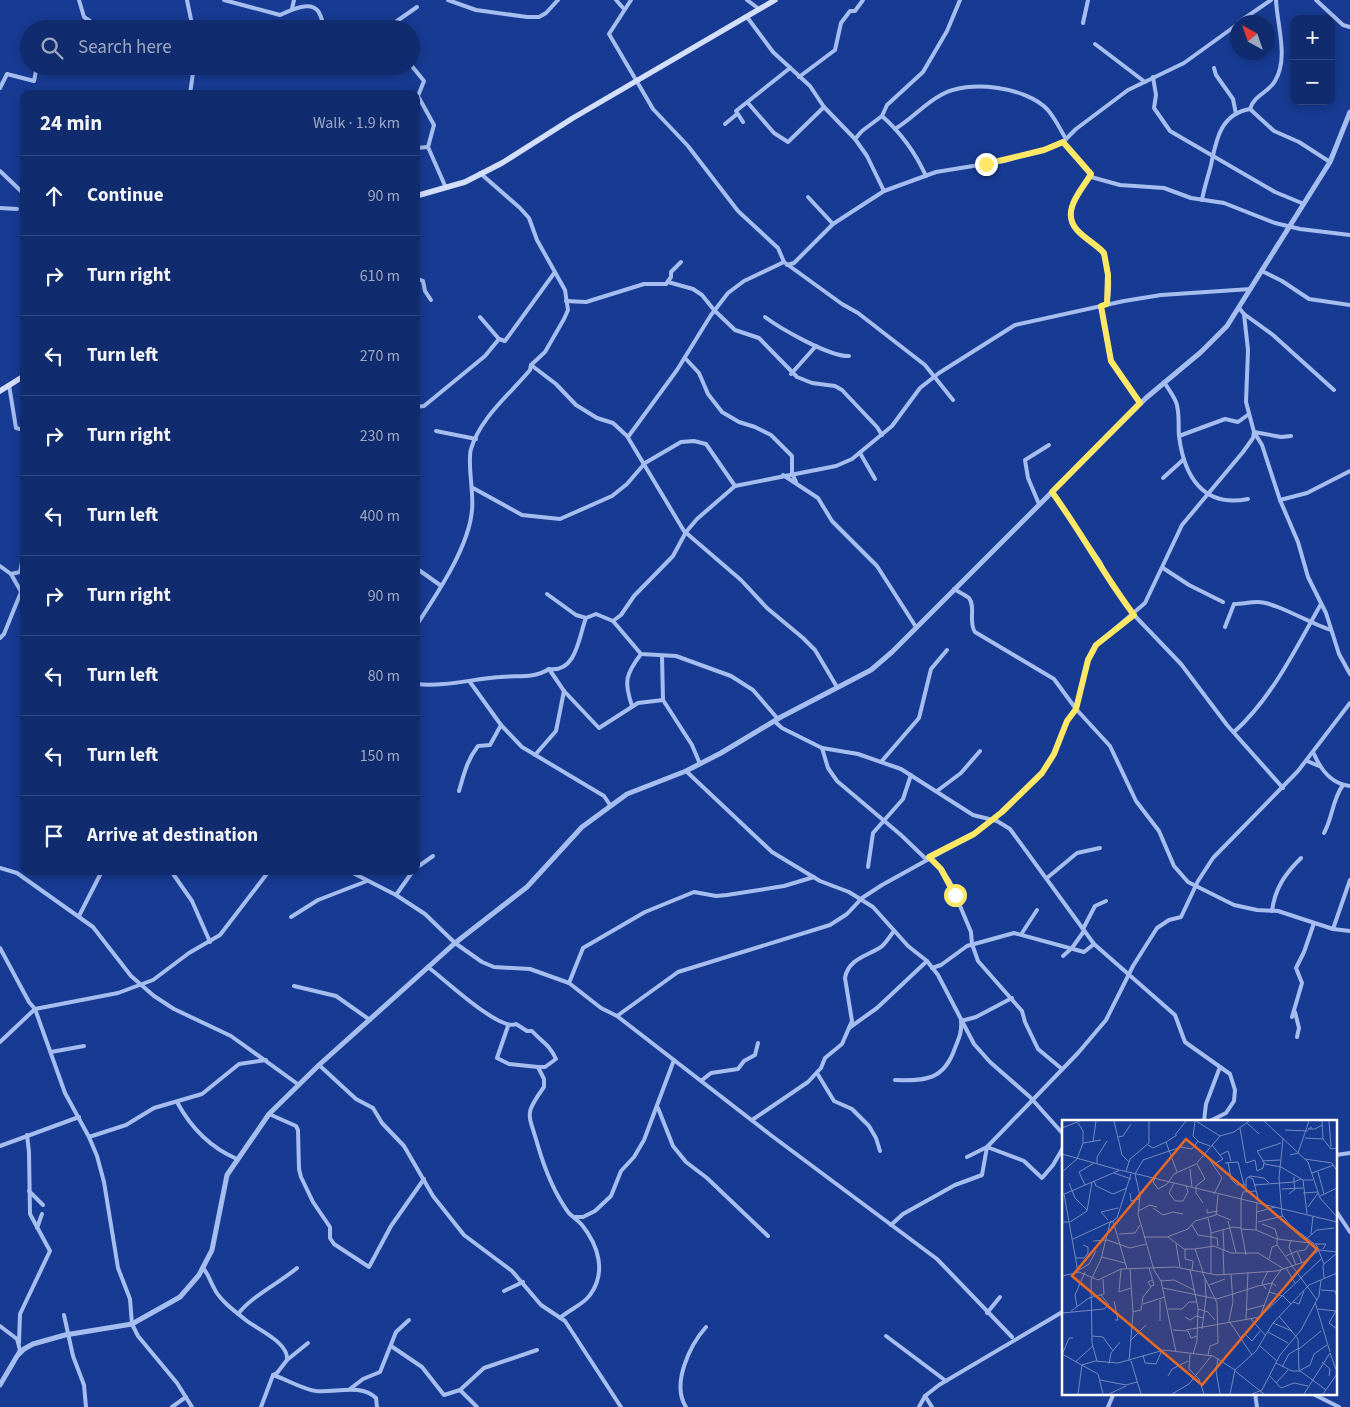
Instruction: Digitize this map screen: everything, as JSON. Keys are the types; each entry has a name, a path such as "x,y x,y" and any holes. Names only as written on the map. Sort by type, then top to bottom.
{"main road":[{"path":"420,195 465,182 480,173 502,164 775,0"},
{"path":"0,391 20,378"}],"street":[{"path":"79,0 84,17 88,20"},
{"path":"187,0 191,20"},
{"path":"224,0 280,15 292,9 313,6 318,10 322,20"},
{"path":"292,9 294,0"},
{"path":"448,0 476,10 540,17 558,0"},
{"path":"616,0 624,8"},
{"path":"631,0 624,8 609,34 653,109 693,152 738,211 778,248 786,263 883,332 925,365 952,400"},
{"path":"747,0 760,9"},
{"path":"799,76 835,50 841,23 850,11 856,11 863,0"},
{"path":"856,139 882,116 887,105 923,72 947,31 960,0"},
{"path":"1083,23 1088,0"},
{"path":"1250,15 1272,0"},
{"path":"1202,200 1213,157 1214,145 1226,122 1236,114 1250,109 1255,99 1271,88 1281,67 1276,0"},
{"path":"1316,0 1343,25 1350,27"},
{"path":"398,20 418,7"},
{"path":"747,17 772,52 810,86 824,107 856,139 867,156 884,191"},
{"path":"794,270 794,263 832,224 884,191 956,167 1004,161 1064,140 1128,90 1184,63 1209,47 1230,30"},
{"path":"1095,44 1145,82"},
{"path":"725,124 737,114 736,111 790,68"},
{"path":"1214,68 1216,75 1233,99 1236,114"},
{"path":"0,88 7,74 34,81 35,75"},
{"path":"191,90 193,75"},
{"path":"419,75 424,81 420,91"},
{"path":"1153,77 1156,114 1170,131 1204,149 1213,157 1275,192 1304,204"},
{"path":"895,129 915,117 922,108 942,94 982,87 996,87 1012,91 1046,108 1064,140 1089,171 1090,176 1076,197 1070,215 1076,230 1104,253 1108,275 1107,304"},
{"path":"420,100 434,125 428,147 446,188"},
{"path":"748,103 774,133 788,142 824,107"},
{"path":"1250,109 1274,131 1299,142 1330,162"},
{"path":"17,1356 33,1344 69,1335 132,1324 180,1297 203,1268 216,1234 223,1185 237,1159 269,1114 319,1065 454,943 526,887 582,827 627,794 700,764 880,663 1140,403 1218,336 1239,308 1330,162 1350,112"},
{"path":"737,114 743,122"},
{"path":"882,116 895,129 919,161 926,176"},
{"path":"1204,149 1214,145"},
{"path":"420,148 428,147"},
{"path":"0,171 20,190"},
{"path":"420,619 468,532 473,488 470,459 476,440 496,408 530,370 531,365 545,352 568,310 566,290 537,240 529,218 480,173"},
{"path":"1090,176 1120,185 1164,188 1202,200 1224,203 1290,227 1327,234 1350,235"},
{"path":"808,197 832,224"},
{"path":"0,208 18,209"},
{"path":"668,282 672,272 681,262"},
{"path":"630,438 685,358 714,310 735,286 786,263 794,263"},
{"path":"480,317 499,339 505,341 555,272"},
{"path":"1262,272 1282,280 1309,299 1350,306"},
{"path":"420,280 423,281 425,291 431,300"},
{"path":"566,301 586,302 644,284 656,285 668,282 693,289 702,295 714,310 735,330 759,338 792,374 812,383 835,386 842,390 878,427 882,435"},
{"path":"613,621 621,615 634,596 673,556 686,532 697,519 735,486 844,464 896,422 920,388 935,376 1015,325 1107,304 1161,296 1251,289"},
{"path":"1101,306 1111,361 1140,403"},
{"path":"1239,308 1244,314 1273,335 1334,390"},
{"path":"1244,314 1248,350 1246,402 1248,414 1254,432 1262,445 1280,500 1298,542 1308,577 1321,604 1339,654 1350,674"},
{"path":"766,317 775,326 816,346 840,356 849,356"},
{"path":"420,406 424,406 485,356 499,339"},
{"path":"792,374 816,346"},
{"path":"685,358 699,373 708,394 722,412 739,422 755,426 771,434 792,456 792,473 796,482"},
{"path":"531,365 556,384 576,405 597,418 613,423 630,438 672,513 686,532 741,580 767,608 815,650 837,687"},
{"path":"1164,382 1176,402 1179,436 1184,459 1194,482 1207,494 1233,502 1248,499"},
{"path":"9,385 16,428 20,429"},
{"path":"1179,436 1225,419 1238,422 1248,414"},
{"path":"436,431 476,440"},
{"path":"1254,432 1281,437 1291,436"},
{"path":"617,1016 678,972 830,925 847,914 862,898 927,858 974,834 1002,812 1042,773 1054,754 1067,721 1076,709 1088,660 1096,645 1134,615 1148,599 1164,568 1182,525 1243,452 1253,438 1254,432"},
{"path":"473,488 522,514 560,519 612,496 627,484 645,463 681,442 694,441 706,444 735,486"},
{"path":"1039,504 1028,478 1025,460 1049,445"},
{"path":"860,453 875,479"},
{"path":"1163,478 1184,459"},
{"path":"1280,500 1307,493 1350,470"},
{"path":"783,475 818,498 832,520 877,566 916,627"},
{"path":"1052,492 1100,562 1111,584 1134,615 1181,664 1234,732 1283,788"},
{"path":"0,566 11,574 20,590"},
{"path":"1164,568 1189,585 1223,602"},
{"path":"420,571 440,585"},
{"path":"11,574 20,572"},
{"path":"954,589 968,598 971,603 972,627 976,632 1054,679 1076,709 1110,746 1136,801 1162,838 1174,866 1188,882 1234,905 1272,911 1333,929 1350,931"},
{"path":"0,638 4,634 20,594"},
{"path":"547,594 576,615 586,618"},
{"path":"1225,627 1234,604 1258,602 1268,604 1310,623 1331,630"},
{"path":"1234,732 1256,711 1270,692 1321,604"},
{"path":"420,685 428,686 470,682 502,676 527,676 543,673 549,669 555,670 564,666 573,657 586,618 591,614 596,614 613,621 641,654 676,656 731,676 753,690 782,728 822,748 858,754 881,762 911,775 974,815 1002,823 1015,834 1094,944 1175,1015 1185,1042 1230,1074 1233,1081 1234,1101 1226,1113 1212,1120"},
{"path":"881,762 920,718 931,668 947,650"},
{"path":"632,706 626,684 630,668 641,654"},
{"path":"662,656 662,700 692,745 700,764"},
{"path":"549,669 564,691 599,728 632,706 641,702 646,704 662,700"},
{"path":"470,682 501,725 516,741 535,756 549,762 565,774 604,796 610,805"},
{"path":"535,756 556,731 564,691"},
{"path":"967,1157 987,1147 1032,1102 1106,1020 1128,975 1157,928 1169,920 1182,917 1196,886 1213,858 1314,754 1350,703"},
{"path":"459,791 466,766 473,752 478,746 490,745 501,725"},
{"path":"822,748 832,775 883,821 941,869 950,882 971,932 972,944 986,971 1022,1010 1025,1022 1038,1049 1062,1069"},
{"path":"937,791 961,773 980,751"},
{"path":"1314,754 1319,766 1337,784 1350,786"},
{"path":"1307,761 1319,766"},
{"path":"686,771 772,852 815,877 862,898 873,907 912,950 927,961 943,984 974,1044 1062,1133"},
{"path":"868,868 873,833 903,799 911,775"},
{"path":"1324,833 1332,820 1336,795 1343,785"},
{"path":"1047,878 1077,853 1100,848"},
{"path":"420,865 433,856"},
{"path":"1272,911 1276,891 1291,868 1301,858"},
{"path":"0,868 16,873 93,927 131,976 154,996 174,1010 232,1036 299,1085"},
{"path":"79,916 100,875"},
{"path":"174,875 192,901 210,942"},
{"path":"0,1042 35,1010 118,993 153,980 189,953 215,940 266,875"},
{"path":"356,875 396,895 425,914 454,943 482,962 494,966 530,969 569,982 601,1008 617,1016 772,1136 937,1259 1012,1337 1020,1337"},
{"path":"396,895 410,875"},
{"path":"569,982 583,948 645,912 694,892 716,896 727,895 784,886 815,877"},
{"path":"1333,929 1350,880"},
{"path":"291,917 318,900 367,881"},
{"path":"1063,956 1072,948 1095,906 1106,900"},
{"path":"1022,933 1037,910"},
{"path":"1292,1018 1302,983 1296,968 1314,923"},
{"path":"854,1022 845,978 846,971 852,963 881,946 894,931"},
{"path":"932,968 941,965 955,953 972,944 1005,934 1022,933 1084,952 1094,944"},
{"path":"0,948 35,1010 65,1093 89,1137 104,1182 118,1268 130,1299 132,1324 138,1336 177,1383 192,1407"},
{"path":"752,1120 808,1082 817,1073 825,1058 842,1044 849,1028 854,1022 884,1002 927,961"},
{"path":"428,967 492,1019 510,1027"},
{"path":"294,986 336,996 370,1020"},
{"path":"961,1021 976,1017 1012,998"},
{"path":"1295,1010 1299,1028 1297,1037"},
{"path":"895,1080 915,1081 931,1078 947,1067 962,1034 961,1021"},
{"path":"516,1024 527,1031 532,1031 540,1040 549,1045 556,1060 545,1067 538,1067 509,1064 497,1058 510,1027 516,1024"},
{"path":"701,1081 711,1073 738,1069 744,1061 754,1055 758,1043"},
{"path":"51,1052 84,1046"},
{"path":"89,1137 126,1125 154,1108 202,1094 239,1064 266,1060"},
{"path":"573,1217 579,1218 601,1207 611,1196 621,1171 639,1149 658,1107 674,1060"},
{"path":"319,1065 356,1099 372,1108 382,1123 404,1146 433,1196 464,1235 523,1282 541,1305 560,1318 569,1327 621,1407"},
{"path":"538,1067 542,1072 545,1084 531,1104 530,1123 544,1171 573,1217 581,1223"},
{"path":"1204,1120 1206,1104 1220,1067"},
{"path":"817,1073 834,1101 852,1109 869,1126 876,1138 880,1151"},
{"path":"177,1102 193,1128 214,1147 237,1159"},
{"path":"658,1107 672,1146 689,1166 707,1178 768,1236"},
{"path":"269,1114 296,1126 298,1130 298,1170 313,1202 330,1227 330,1238 334,1244 369,1267 391,1226 424,1179"},
{"path":"0,1146 78,1117"},
{"path":"0,1385 20,1350 20,1314 50,1251 31,1220 27,1135"},
{"path":"987,1147 1024,1161 1042,1178 1053,1165 1062,1149"},
{"path":"891,1225 903,1214 955,1185 982,1175 987,1147"},
{"path":"29,1191 43,1205"},
{"path":"37,1228 42,1214"},
{"path":"1338,1214 1350,1232"},
{"path":"560,1318 589,1297 598,1279 600,1263 598,1255 579,1218"},
{"path":"203,1268 209,1275 218,1295 238,1314 282,1347 288,1356 287,1360"},
{"path":"238,1314 247,1302 278,1284 297,1268"},
{"path":"504,1291 523,1282"},
{"path":"987,1313 1000,1297"},
{"path":"919,1407 925,1396 946,1381 1062,1312"},
{"path":"64,1315 73,1356 84,1385 86,1407"},
{"path":"350,1389 363,1379 380,1372 396,1332 409,1320"},
{"path":"0,1326 17,1339 19,1343"},
{"path":"686,1407 681,1394 685,1364 696,1338 706,1327"},
{"path":"886,1336 946,1381"},
{"path":"1008,1343 1012,1337"},
{"path":"261,1407 272,1375 277,1373 287,1360 308,1343"},
{"path":"391,1346 415,1361 444,1395 460,1390 484,1368 537,1350"},
{"path":"272,1375 316,1391 350,1389 374,1395 377,1407"},
{"path":"460,1390 477,1407"},
{"path":"1108,1407 1114,1394"},
{"path":"1256,1394 1257,1407"},
{"path":"1313,1394 1339,1407"},
{"path":"925,1396 932,1407"},
{"path":"172,1407 186,1397"}],"route":[{"path":"955,895 950,882 929,857 974,834 1002,812 1042,773 1054,754 1067,721 1076,709 1088,660 1096,645 1134,615 1111,584 1100,562 1052,492 1140,403 1116,370 1108,352 1101,306 1107,304 1109,296 1104,253 1098,246 1076,230 1070,215 1076,197 1091,174 1063,142 1044,150 986,164"}]}
